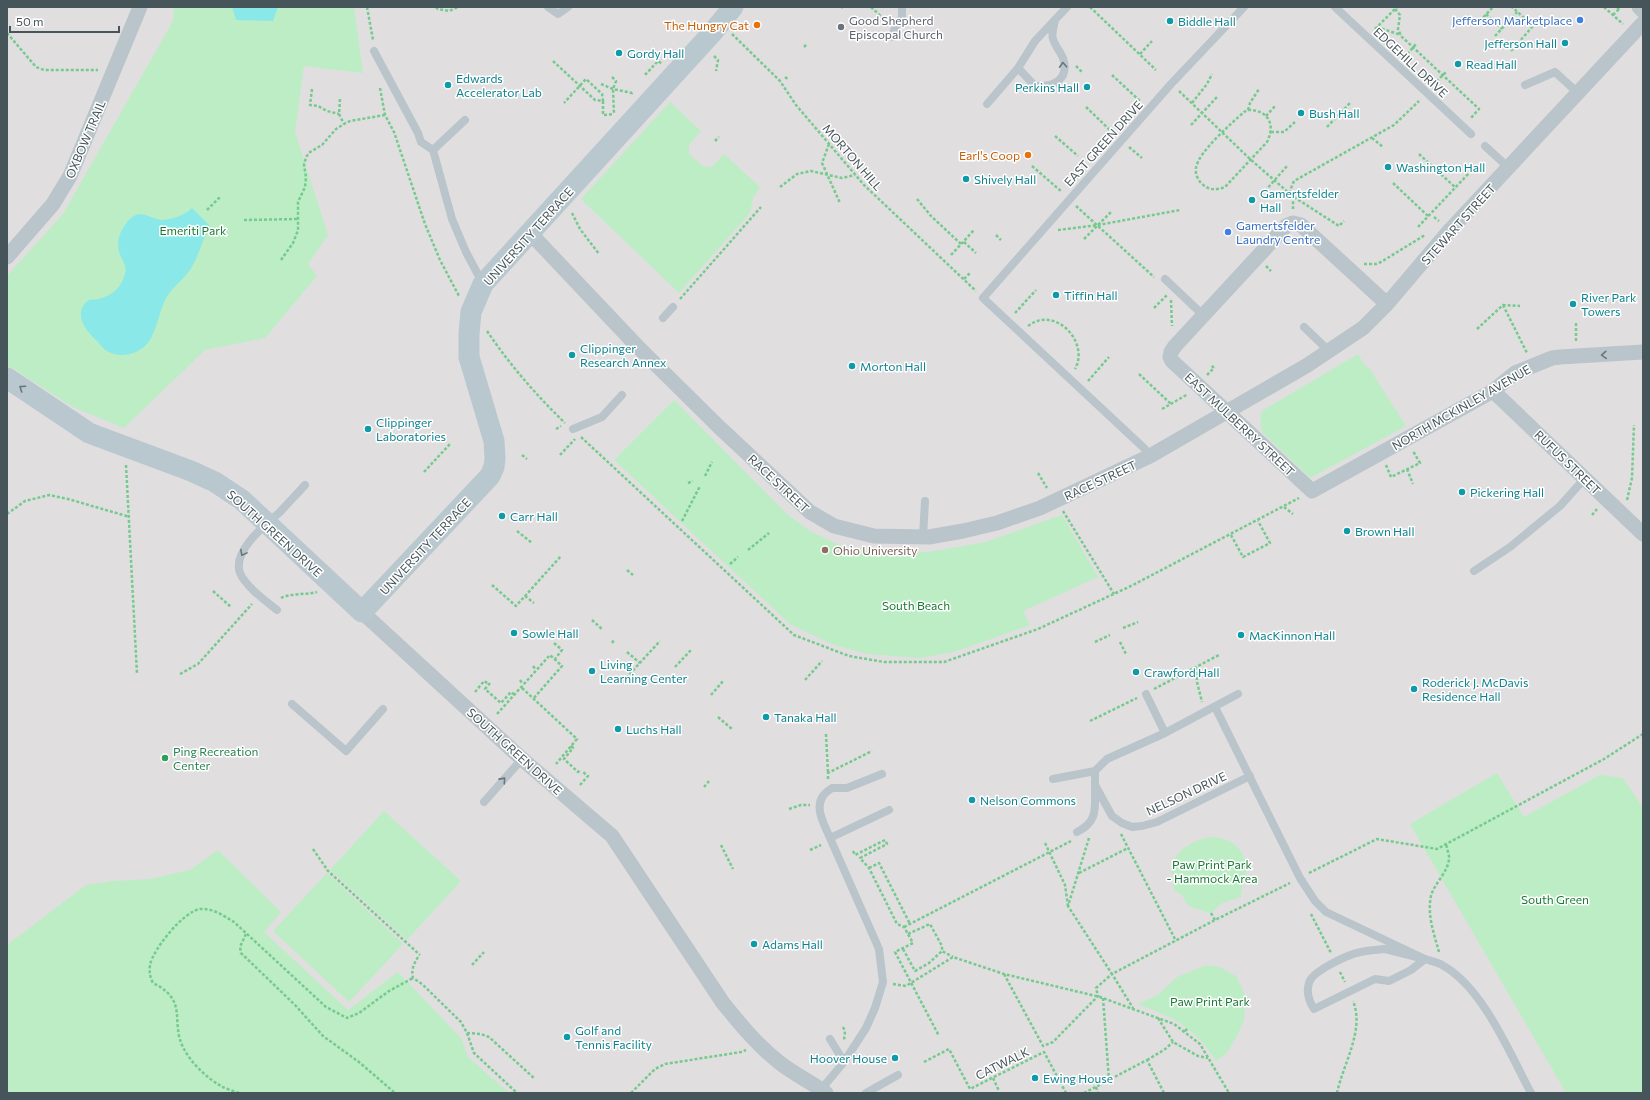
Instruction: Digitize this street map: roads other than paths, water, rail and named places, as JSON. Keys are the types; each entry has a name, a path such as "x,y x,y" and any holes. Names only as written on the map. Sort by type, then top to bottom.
{"street":[{"name":"OXBOW TRAIL","path":"7,257 53,204 70,176 140,7"},
{"path":"1639,7 1643,10"},
{"name":"UNIVERSITY TERRACE","path":"362,612 490,476 494,467 494,441 469,357 471,312 483,284 530,234 727,15"},
{"name":"STEWART STREET","path":"1251,399 1330,351 1363,328 1386,304 1449,231 1643,22"},
{"path":"1204,316 1286,226 1293,223 1301,225 1386,304"},
{"name":"RACE STREET","path":"530,234 637,346 810,512 834,526 860,534 885,537 923,537 985,526 1040,508 1150,456 1251,399"},
{"name":"EAST MULBERRY STREET","path":"1204,316 1172,351 1170,357 1172,361 1312,491"},
{"name":"NORTH MCKINLEY AVENUE","path":"1312,491 1493,391 1516,372 1552,358 1643,352"},
{"name":"SOUTH GREEN DRIVE","path":"7,378 89,433 126,445 155,458 174,463 215,482 242,500 522,759 612,836 723,1003 758,1044 780,1063 822,1092"},
{"name":"RUFUS STREET","path":"1493,391 1643,534"},
{"name":"SOUTH GREEN DRIVE","path":"7,394 83,444 126,458 155,458"}],"lane":[{"path":"548,7 558,14 568,7"},
{"path":"893,37 894,30 902,17 902,7"},
{"path":"987,104 1018,68 1036,41 1066,7"},
{"name":"EAST GREEN DRIVE","path":"1145,449 983,298 1167,89 1244,7"},
{"name":"EDGEHILL DRIVE","path":"1335,7 1471,134"},
{"path":"1018,68 1035,86 1055,84 1062,75 1065,67 1062,57 1052,38 1055,20"},
{"path":"374,51 418,133 421,142 433,150 452,219 466,252 483,284"},
{"path":"1525,85 1555,72 1578,93"},
{"path":"433,150 465,120"},
{"path":"1485,146 1509,168"},
{"path":"1161,279 1204,316"},
{"path":"663,318 673,307"},
{"path":"1304,327 1330,351"},
{"path":"572,429 602,417 622,395"},
{"path":"1474,571 1510,547 1560,506 1585,478"},
{"path":"277,610 244,580 238,563 240,555 266,523 305,485"},
{"path":"923,537 925,501"},
{"path":"1146,694 1165,732"},
{"path":"1053,780 1095,771 1107,759 1165,732 1238,694"},
{"path":"292,704 346,751 384,709"},
{"path":"1215,707 1300,878 1315,901 1326,912 1442,965 1460,979 1478,998 1492,1020 1531,1093"},
{"path":"484,802 522,759"},
{"path":"1076,835 1092,821 1095,811 1095,771"},
{"path":"822,1092 866,1028 876,1008 883,982 879,949 820,814 819,805 822,797 832,788 846,788 882,774"},
{"name":"NELSON DRIVE","path":"1095,785 1112,816 1122,823 1132,827 1157,822 1250,776"},
{"path":"830,838 889,810"},
{"path":"1385,950 1402,952 1425,958 1411,970 1389,981 1375,979 1314,1009 1309,1001 1309,981 1315,974 1345,957 1360,952 1385,950"},
{"path":"830,1039 844,1062"},
{"path":"866,1093 898,1075"}],"water":[{"path":"232,7 278,7 273,21 236,20"},
{"path":"192,208 210,226 190,270 170,292 165,300 150,340 137,352 131,354 118,355 107,351 86,328 82,321 81,311 88,301 103,298 115,291 123,279 126,269 118,247 122,229 132,217 137,215 141,214 165,220 182,215"}],"place":[{"name":"Jefferson Marketplace","path":"1580,20"},
{"name":"Biddle Hall","path":"1170,21"},
{"name":"The Hungry Cat","path":"757,25"},
{"name":"Good Shepherd Episcopal Church","path":"841,27"},
{"name":"Jefferson Hall","path":"1565,43"},
{"name":"Gordy Hall","path":"619,53"},
{"name":"Read Hall","path":"1458,64"},
{"name":"Edwards Accelerator Lab","path":"448,85"},
{"name":"Perkins Hall","path":"1087,87"},
{"name":"Bush Hall","path":"1301,113"},
{"name":"Earl's Coop","path":"1028,155"},
{"name":"Washington Hall","path":"1388,167"},
{"name":"Shively Hall","path":"966,179"},
{"name":"Gamertsfelder Hall","path":"1252,200"},
{"name":"Gamertsfelder Laundry Centre","path":"1228,232"},
{"name":"Tiffin Hall","path":"1056,295"},
{"name":"River Park Towers","path":"1573,304"},
{"name":"Clippinger Research Annex","path":"572,355"},
{"name":"Morton Hall","path":"852,366"},
{"name":"Clippinger Laboratories","path":"368,429"},
{"name":"Pickering Hall","path":"1462,492"},
{"name":"Carr Hall","path":"502,516"},
{"name":"Brown Hall","path":"1347,531"},
{"name":"Ohio University","path":"825,550"},
{"name":"Sowle Hall","path":"514,633"},
{"name":"MacKinnon Hall","path":"1241,635"},
{"name":"Living Learning Center","path":"592,671"},
{"name":"Crawford Hall","path":"1136,672"},
{"name":"Roderick J. McDavis Residence Hall","path":"1414,689"},
{"name":"Tanaka Hall","path":"766,717"},
{"name":"Luchs Hall","path":"618,729"},
{"name":"Ping Recreation Center","path":"165,758"},
{"name":"Nelson Commons","path":"972,800"},
{"name":"Adams Hall","path":"754,944"},
{"name":"Golf and Tennis Facility","path":"567,1037"},
{"name":"Hoover House","path":"895,1058"},
{"name":"Ewing House","path":"1035,1078"}],"park label":[{"name":"Emeriti Park","path":"193,230"},
{"name":"South Beach","path":"916,605"},
{"name":"Paw Print Park - Hammock Area","path":"1212,871"},
{"name":"South Green","path":"1555,899"},
{"name":"Paw Print Park","path":"1210,1001"}]}
